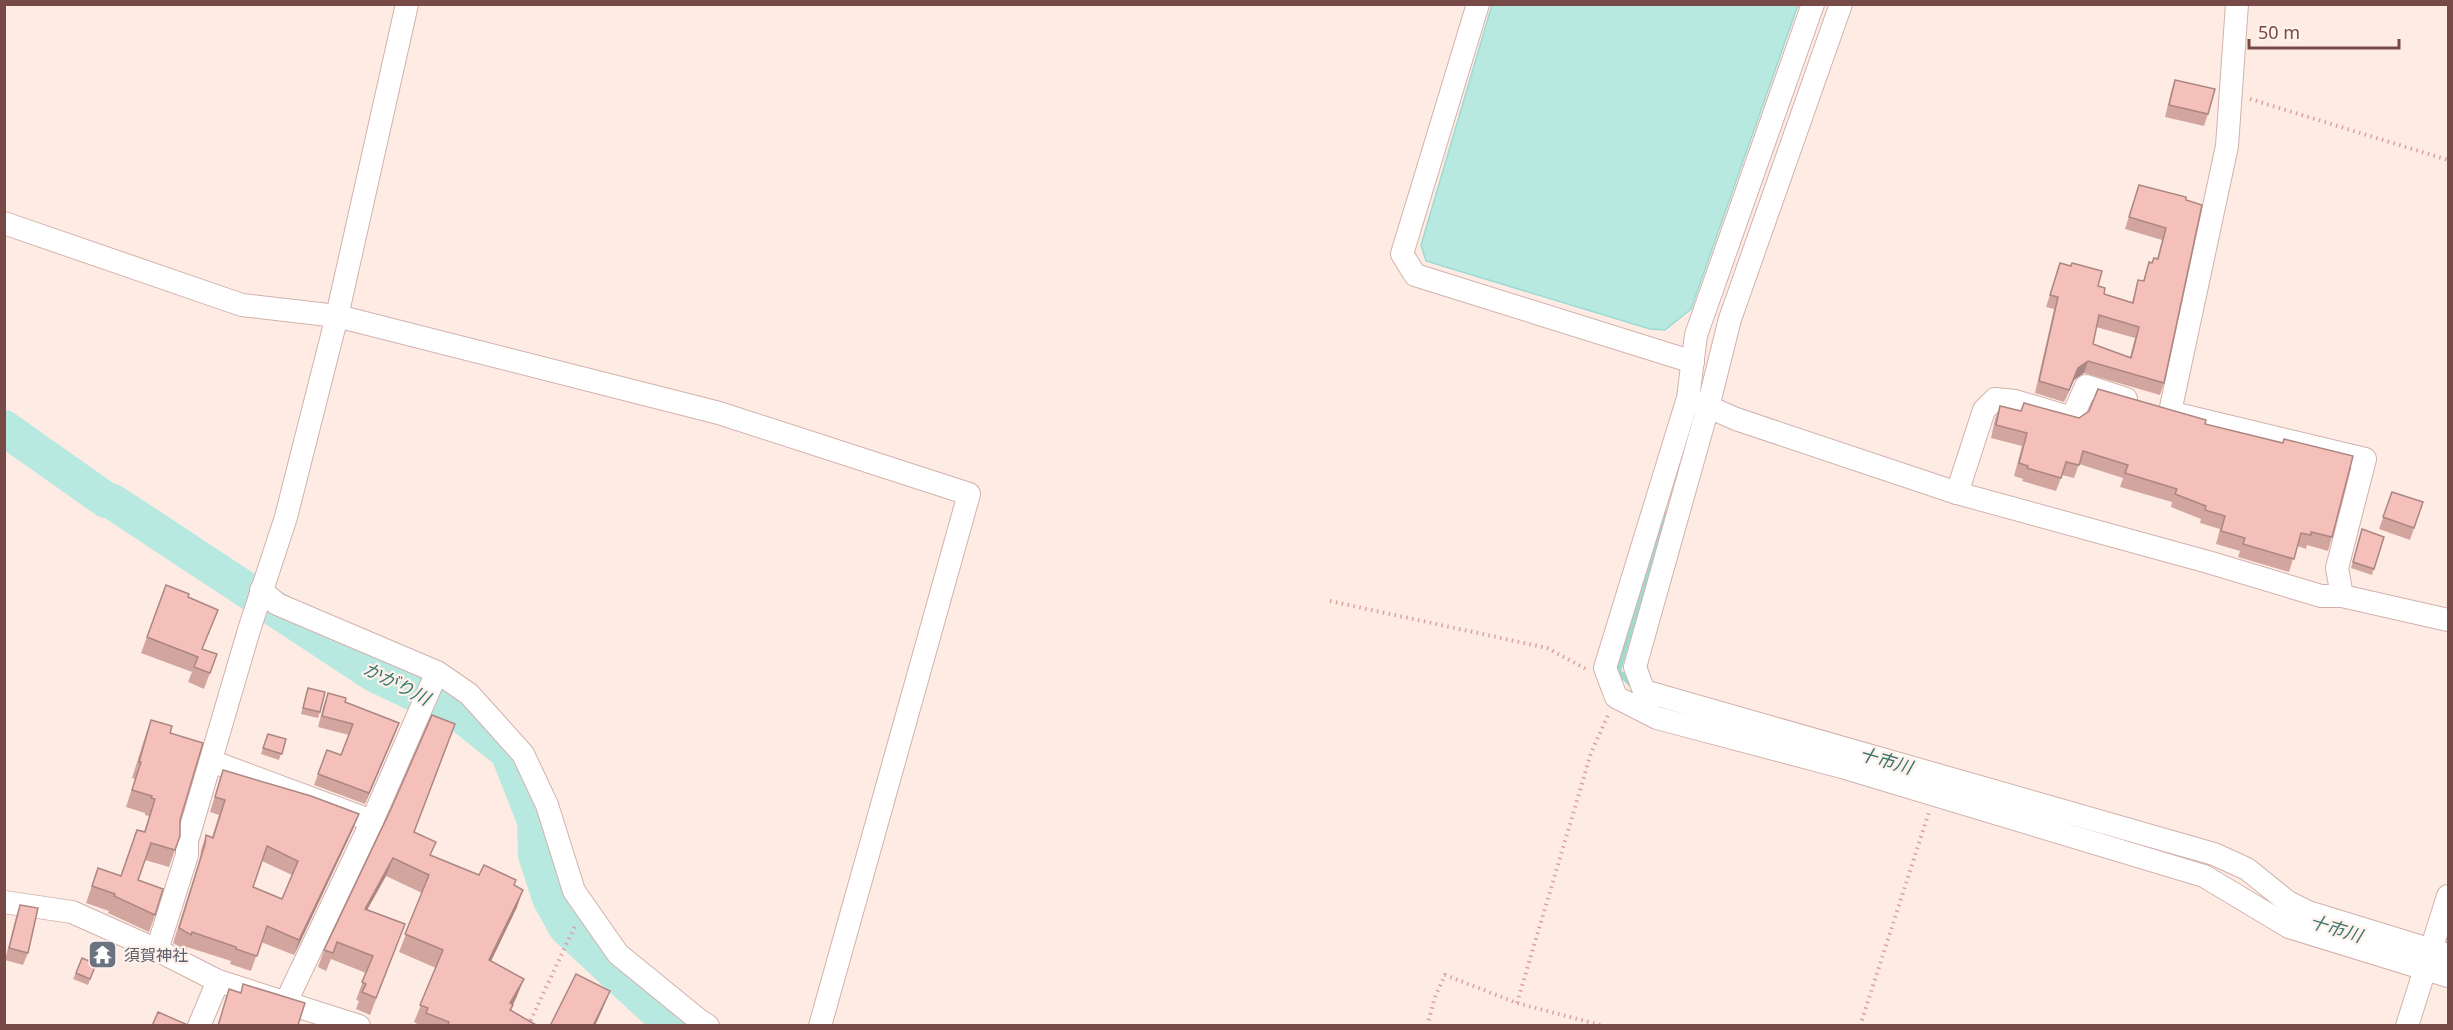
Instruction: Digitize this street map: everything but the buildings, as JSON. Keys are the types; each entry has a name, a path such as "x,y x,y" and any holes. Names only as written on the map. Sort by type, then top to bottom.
{"street":[{"path":"157,950 261,590 286,517 337,316 407,4"},
{"path":"1478,4 1402,254 1415,275 1693,362"},
{"path":"1813,4 1696,335 1693,362 1698,402 1635,667 1644,690 2214,854 2247,869 2288,902 2308,912 2436,958 2448,976"},
{"path":"1841,4 1605,668 1613,690 1657,718 1842,767 2204,876 2289,927 2436,958"},
{"path":"2170,412 2227,146 2237,4"},
{"path":"4,223 242,305 337,316 719,413 969,494 820,1026"},
{"path":"1957,493 1984,410 1995,399 2015,401 2072,418 2086,386 2170,412 2365,459 2361,482 2337,568 2342,596"},
{"path":"1698,402 1736,419 1957,493 2208,562 2321,596 2342,596 2448,620"},
{"path":"261,590 277,604 438,672 469,694 523,754 547,805 574,891 618,954 708,1026"},
{"path":"286,1002 372,821 438,672"},
{"path":"211,761 372,821"},
{"path":"2407,1026 2436,958 2448,897"},
{"path":"4,902 72,912 157,950 218,981 359,1026"},
{"path":"199,1026 218,981"}],"path":[{"path":"2232,93 2448,160"},
{"path":"1330,600 1547,648 1613,690 1591,753 1517,1003"},
{"path":"1860,1026 1935,795"},
{"path":"528,1026 568,942"},
{"path":"1427,1026 1435,997 1445,975 1517,1003 1604,1026"}],"water":[{"path":"1492,5 1798,5 1691,309 1665,330 1650,329 1426,261 1421,245"}],"waterway":[{"name":"かがり川","path":"4,428 106,500 113,502 374,674 464,717 508,752 535,821 536,855 550,898 566,927 661,1015 679,1026"},
{"name":"十市川","path":"1632,685 1618,671 1664,513"}],"place":[{"name":"須賀神社","path":"103,955"}]}
